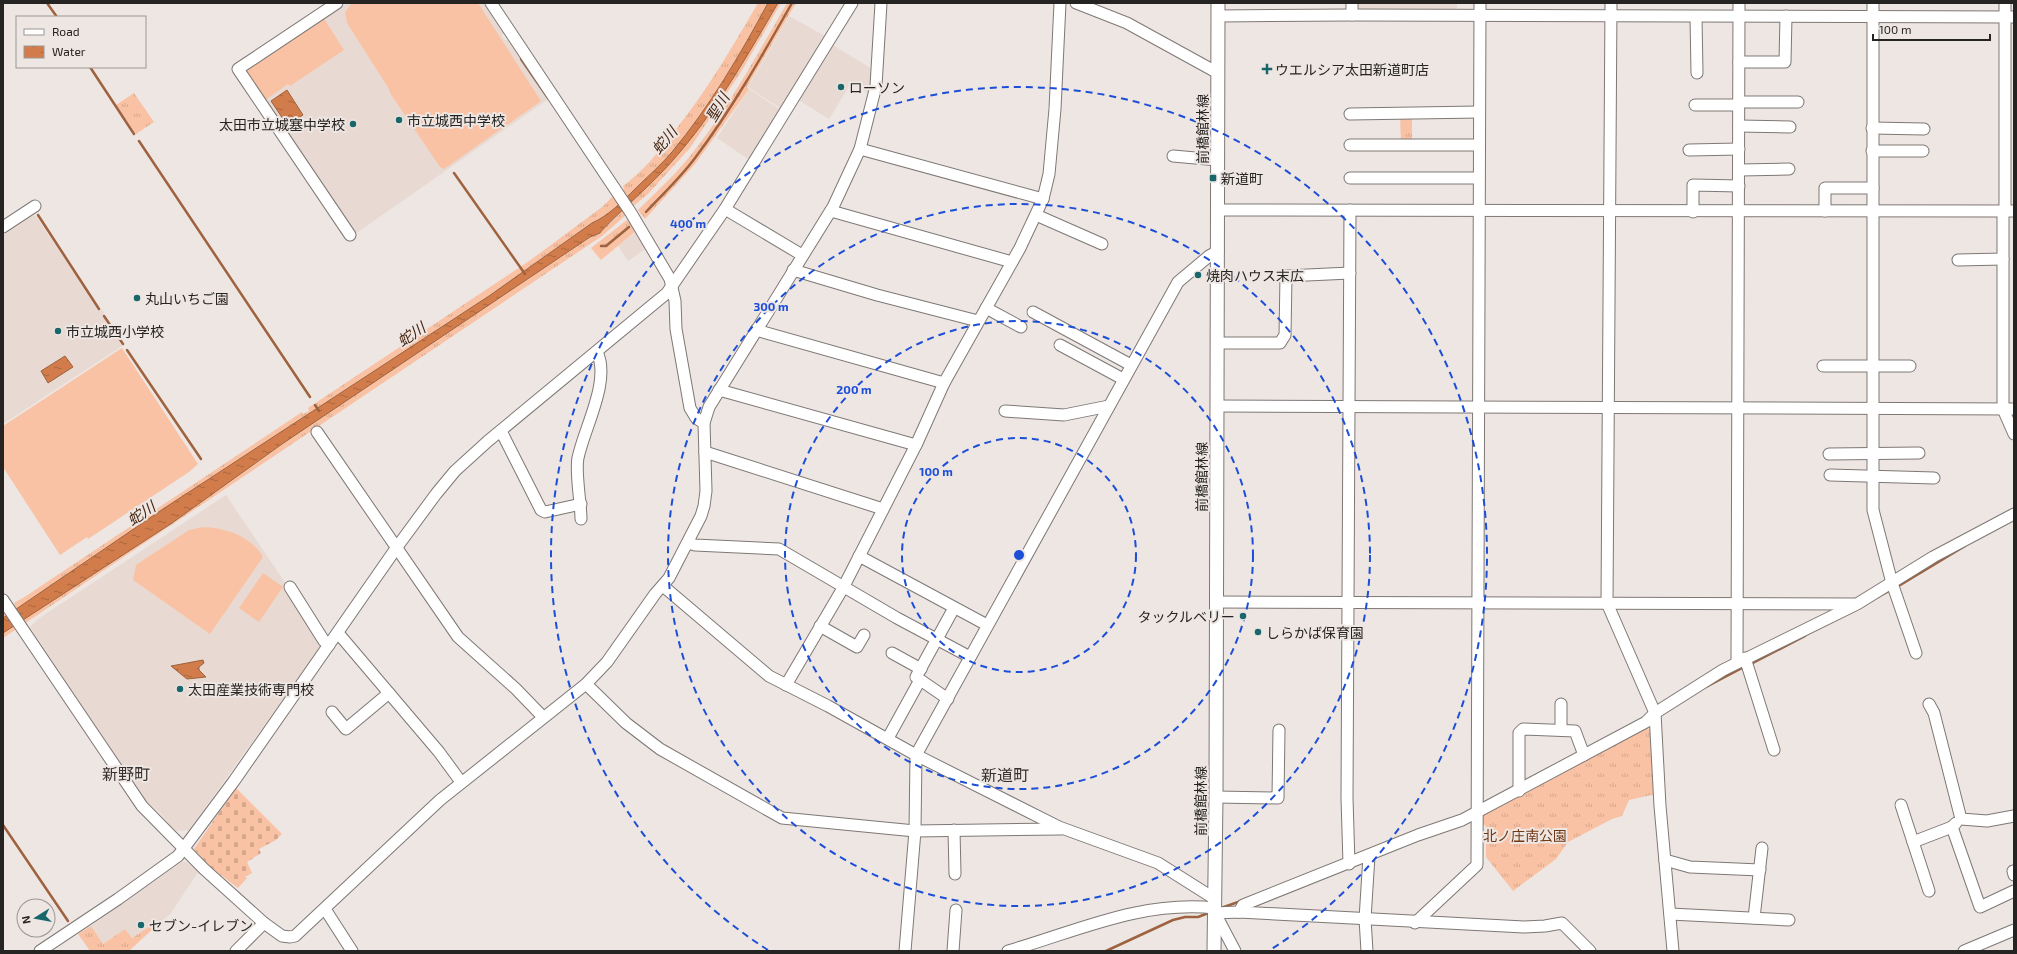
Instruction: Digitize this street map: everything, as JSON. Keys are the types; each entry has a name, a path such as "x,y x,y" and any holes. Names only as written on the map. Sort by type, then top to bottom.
{"main road":[{"name":"前橋館林線","path":"1214,951 1216,798 1218,10"}],"street":[{"path":"337,3 238,69 350,235"},
{"path":"491,3 630,211 651,244 673,286 676,329 690,408 696,418 704,423"},
{"path":"40,951 169,863 183,849 397,547 456,469 664,296 673,286 725,209 852,3"},
{"path":"5,603 142,806 183,849 264,924 278,934 290,937 302,930 440,800 586,684 607,662 655,594 669,578 688,543 704,506 704,423 709,407 830,211 860,149 876,86 881,3"},
{"path":"786,685 843,588 916,445 944,383 1012,262 1036,215 1049,174 1054,116 1060,3"},
{"path":"1076,3 1127,24 1218,73"},
{"path":"1352,3 1352,15"},
{"path":"1415,923 1477,865 1480,3"},
{"path":"1611,3 1607,604 1655,713 1660,806 1673,951"},
{"path":"1739,3 1740,210 1737,604 1741,660 1774,750"},
{"path":"1873,3 1873,510 1892,583 1916,653"},
{"path":"2005,3 2010,17 2010,85 2009,211 2003,259 2008,409 2014,434"},
{"path":"1218,10 1352,15 1611,17 2010,17"},
{"path":"1739,62 1785,62 1786,16"},
{"path":"1696,17 1697,73"},
{"path":"1695,105 1798,102"},
{"path":"1350,114 1480,112"},
{"path":"1739,126 1790,127"},
{"path":"1872,128 1924,129"},
{"path":"1350,146 1479,145"},
{"path":"860,149 1042,199"},
{"path":"1689,150 1740,150"},
{"path":"1872,150 1923,150"},
{"path":"1173,156 1218,160"},
{"path":"1740,170 1789,168"},
{"path":"1350,178 1479,178"},
{"path":"1693,212 1693,185 1740,186"},
{"path":"1825,211 1825,188 1873,188"},
{"path":"3,227 35,206"},
{"path":"725,209 802,255"},
{"path":"1218,210 1609,212 1693,212 1740,210 2009,211"},
{"path":"1349,864 1347,798 1350,210"},
{"path":"830,211 1012,262"},
{"path":"1036,215 1102,244"},
{"path":"905,951 915,831 916,756 987,625 1178,282 1209,256 1218,252"},
{"path":"1958,260 2003,259"},
{"path":"793,270 877,295 978,321"},
{"path":"1217,344 1280,343 1285,335 1286,276 1350,273"},
{"path":"986,308 1021,327"},
{"path":"1033,312 1131,365"},
{"path":"756,330 944,383"},
{"path":"1060,345 1123,379"},
{"path":"581,519 578,459 598,391 600,358 597,352"},
{"path":"1823,366 1910,366"},
{"path":"720,390 916,445"},
{"path":"1005,411 1064,415 1109,406"},
{"path":"1217,406 2008,409"},
{"path":"501,431 541,510 545,512 581,504"},
{"path":"317,432 458,637 516,688 543,717"},
{"path":"705,452 883,509"},
{"path":"1829,454 1919,453"},
{"path":"1830,475 1934,478"},
{"path":"1239,912 1244,905 1418,835 1462,820 1519,791 1646,722 1655,713 1741,660 1857,604 1933,557 2014,514"},
{"path":"688,543 695,546 780,549 843,588 936,640 970,657"},
{"path":"859,556 987,625"},
{"path":"662,586 769,676 888,738 916,756 1064,829 1158,863 1215,907 1235,951"},
{"path":"290,587 324,640 329,645"},
{"path":"1216,602 1857,604"},
{"path":"888,738 936,640 954,608"},
{"path":"820,626 857,646 864,635"},
{"path":"338,632 439,752 462,782"},
{"path":"892,652 948,699"},
{"path":"586,684 626,723 660,749 782,818 915,831 1064,829"},
{"path":"332,712 346,729 389,693"},
{"path":"1561,704 1561,730"},
{"path":"1929,704 1934,713 1962,819"},
{"path":"1519,791 1519,733 1523,729 1575,731 1584,755"},
{"path":"1216,798 1278,798 1279,730"},
{"path":"1901,805 1929,891"},
{"path":"1913,842 1952,827 1962,819 1988,821 2014,816"},
{"path":"1952,827 1980,907 2014,891"},
{"path":"954,830 955,874"},
{"path":"1754,918 1762,848"},
{"path":"1367,951 1365,919 1368,856"},
{"path":"1665,860 1690,867 1760,870"},
{"path":"1008,951 1111,917 1162,907 1215,907 1239,912 1415,923 1524,927 1545,926 1562,923 1590,951"},
{"path":"325,909 352,951"},
{"path":"953,951 956,910"},
{"path":"1670,914 1789,920"},
{"path":"236,951 264,924"},
{"path":"1964,951 2014,930"}],"shaded area":[{"name":"市立城西中学校","path":"347,3 483,3 504,33 502,36 505,40 508,40 547,100 355,234 352,233 245,73 340,5 342,7"},
{"path":"1355,3 1457,3 1457,13 1358,12"},
{"path":"789,16 825,36 780,108 748,87"},
{"name":"ローソン","path":"831,44 872,69 869,94 851,83 829,119 797,99"},
{"path":"749,89 779,109 748,159 717,138"},
{"name":"市立城西小学校","path":"33,216 36,216 99,310 101,309 105,314 103,316 122,346 3,424 3,235"},
{"path":"637,231 647,248 628,261 618,246"},
{"name":"太田産業技術専門校","path":"226,495 288,587 322,645 189,830 175,831 161,814 145,800 30,627 38,619"},
{"path":"182,862 187,862 198,872 171,913 155,927 153,924 132,938 125,929 103,944 91,926"}],"green space":[{"path":"352,3 478,3 541,101 444,169 440,167 390,93 389,89 347,23 345,12"},
{"path":"758,3 768,3 747,42 699,117 668,157 615,208 489,296 163,509 3,618 3,609 6,612 15,606 14,603 302,412 303,414 309,411 308,408 532,259 602,207 614,195 616,196 624,189 623,186 644,168 656,155 697,102"},
{"path":"778,3 781,3 741,72 690,148 647,195 626,212 627,214 602,236 3,638 3,633 172,523 282,444 590,237 600,233 601,230 614,220 674,159 737,72"},
{"path":"787,3 796,3 747,87 749,89 695,164 645,219 638,210 678,170 705,137 742,81"},
{"path":"323,17 344,50 290,86 288,84 264,101 245,73 246,69"},
{"path":"134,93 154,122 136,134 116,105"},
{"path":"1400,113 1412,113 1412,145 1401,145"},
{"path":"631,219 636,231 601,260 591,248 627,220"},
{"path":"122,348 198,464 189,472 88,539 87,537 60,555 3,467 3,426"},
{"path":"203,527 220,529 237,534 252,544 263,557 210,634 133,580 136,565 189,530"},
{"path":"263,573 283,587 259,622 239,608"},
{"name":"北ノ庄南公園","path":"1645,727 1651,730 1656,794 1629,800 1622,816 1612,819 1568,842 1556,859 1513,891 1486,857 1486,826 1480,822 1481,814"},
{"path":"236,788 282,834 276,840 259,849 261,853 247,862 252,873 245,877 247,878 238,888 209,866 194,849"},
{"path":"153,924 155,927 129,951 90,951 78,934 91,926 103,944 125,929 132,938"}],"water":[{"path":"768,3 778,3 735,76 703,122 668,166 600,233 590,237 282,444 172,523 3,633 3,618 163,509 489,296 615,208 663,162 686,135 724,80"},
{"path":"287,90 303,115 287,125 271,101"},
{"path":"65,356 73,367 48,383 41,371"},
{"path":"203,660 204,663 199,667 199,670 206,677 187,679 171,666"}],"waterway":[{"path":"47,3 56,16"},
{"name":"聖川","path":"646,212 684,172 722,121 792,3"},
{"path":"521,59 548,98"},
{"path":"91,68 134,134"},
{"path":"139,141 310,397"},
{"path":"454,173 525,274"},
{"path":"38,215 99,309"},
{"name":"聖川","path":"601,246 606,246 629,227"},
{"path":"104,316 123,344"},
{"path":"127,350 201,459"},
{"path":"315,405 319,411"},
{"path":"1897,587 1965,546"},
{"path":"1876,598 1891,590"},
{"path":"1751,664 1805,636"},
{"path":"1706,687 1744,667"},
{"path":"3,825 68,921"},
{"path":"1221,908 1241,901"},
{"path":"1106,951 1173,920 1185,917 1198,917 1211,912"}],"place":[{"name":"ウエルシア太田新道町店","path":"1267,69"},
{"name":"ローソン","path":"841,87"},
{"name":"市立城西中学校","path":"399,120"},
{"name":"太田市立城塞中学校","path":"353,124"},
{"name":"新道町","path":"1213,178"},
{"name":"焼肉ハウス末広","path":"1198,275"},
{"name":"丸山いちご園","path":"137,298"},
{"name":"市立城西小学校","path":"58,331"},
{"name":"タックルベリー","path":"1243,616"},
{"name":"しらかば保育園","path":"1258,632"},
{"name":"太田産業技術専門校","path":"180,689"},
{"name":"セブン-イレブン","path":"141,925"}],"district":[{"name":"新野町","path":"126,773"},
{"name":"新道町","path":"1005,774"}],"water label":[{"name":"蛇川","path":"664,140"},
{"name":"蛇川","path":"411,334"},
{"name":"蛇川","path":"141,513"}]}
